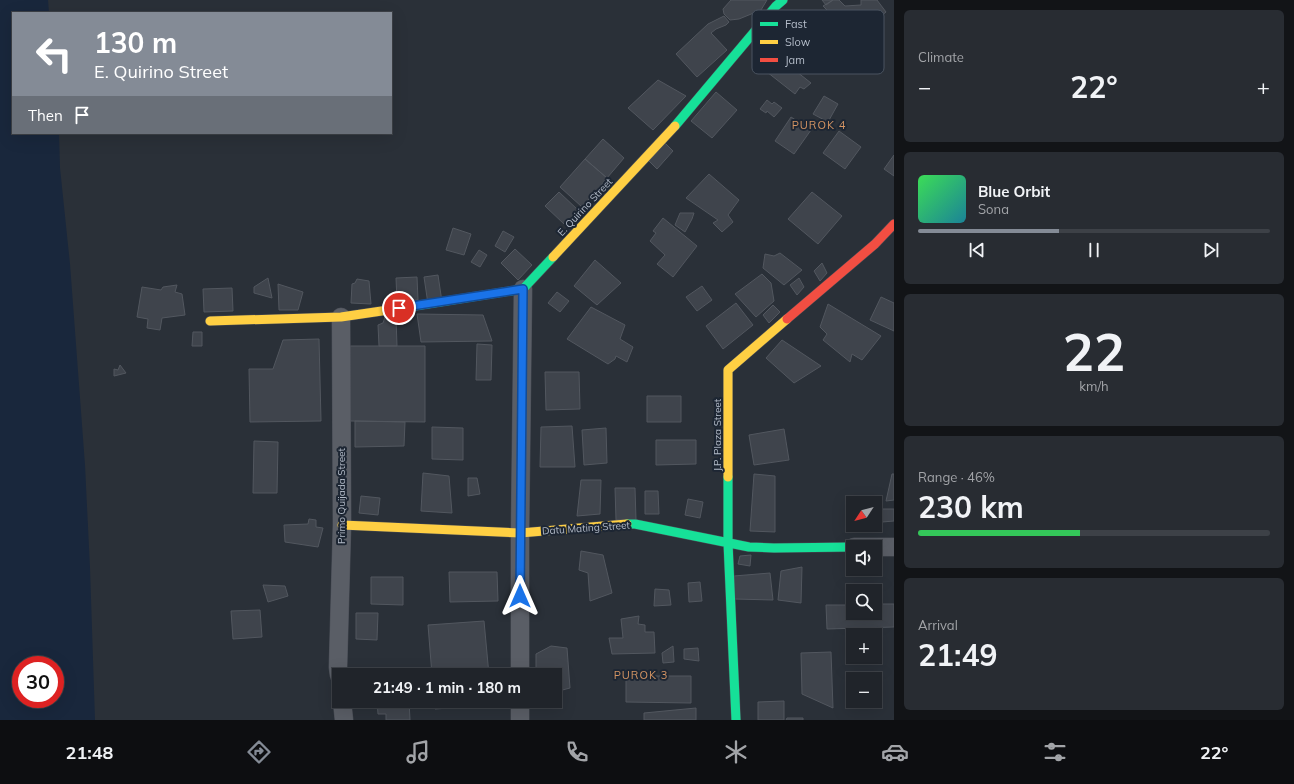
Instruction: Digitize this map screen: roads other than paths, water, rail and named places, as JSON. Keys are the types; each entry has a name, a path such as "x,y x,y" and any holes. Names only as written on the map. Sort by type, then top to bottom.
{"street":[{"name":"E. Quirino Street","path":"773,10 782,0"},
{"name":"E. Quirino Street","path":"523,289 686,114 752,35"},
{"name":"J.P. Plaza Street","path":"736,720 728,543 728,370 875,244 894,224"},
{"path":"210,321 341,317 523,289 520,668"},
{"name":"Primo Quijada Street","path":"338,668 342,525 341,317"},
{"name":"Datu Mating Street","path":"342,525 520,533 635,524 749,547 846,547"},
{"name":"Datu Mating Street","path":"882,546 894,546"},
{"path":"343,708 344,720"},
{"path":"520,708 520,720"}],"water":[{"path":"0,0 48,0 49,12 12,12 12,134 59,134 60,168 70,264 85,465 95,720 0,720"}],"district":[{"name":"PUROK 4","path":"819,125"},
{"name":"PUROK 3","path":"641,675"}]}
